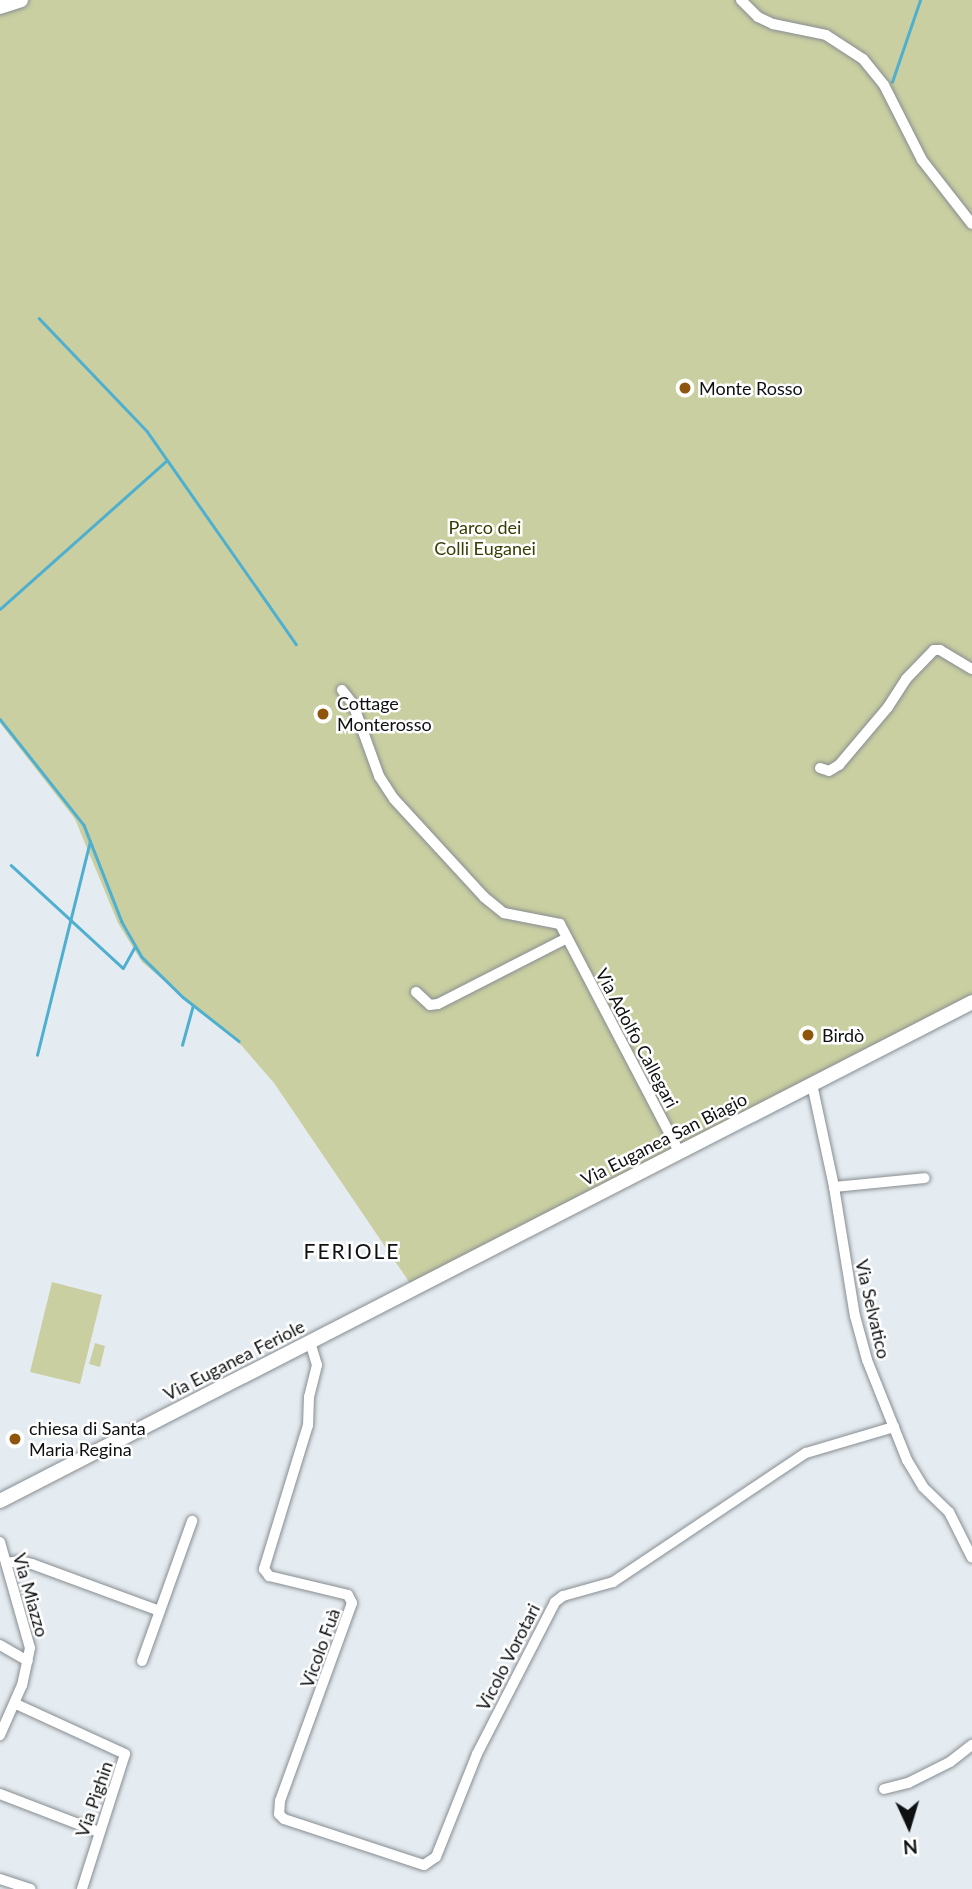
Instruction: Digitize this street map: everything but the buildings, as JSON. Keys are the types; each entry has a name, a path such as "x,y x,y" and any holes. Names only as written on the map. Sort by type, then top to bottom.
{"main road":[{"path":"0,6 21,0"},
{"name":"Via Euganea San Biagio","path":"373,1310 972,1002"},
{"name":"Via Euganea Feriole","path":"0,1501 373,1310"}],"street":[{"path":"741,0 758,17 773,24 826,36 863,59 884,85 922,160 972,223"},
{"path":"820,768 828,771 839,765 888,707 906,679 934,650 940,650 972,669"},
{"name":"Via Adolfo Callegari","path":"342,690 353,704 379,776 394,799 484,897 504,913 560,924 679,1152"},
{"path":"416,992 430,1005 438,1004 567,938"},
{"name":"Via Selvatico","path":"811,1084 834,1187 855,1317 867,1360 914,1473 949,1511 972,1558"},
{"path":"834,1187 925,1178"},
{"name":"Vicolo Fuà","path":"284,1819 279,1814 279,1801 352,1603 348,1595 268,1576 264,1569 308,1425 309,1397 317,1366 310,1342"},
{"name":"Vicolo Vorotari","path":"284,1819 416,1863 431,1862 492,1723 555,1602 563,1596 613,1582 806,1453 894,1427"},
{"path":"142,1661 192,1521"},
{"name":"Via Miazzo","path":"0,1542 30,1648 16,1704 0,1735"},
{"path":"6,1563 20,1561 32,1564 159,1611"},
{"path":"0,1645 28,1661"},
{"name":"Via Pighin","path":"16,1704 125,1754 82,1889"},
{"path":"884,1789 918,1779 950,1762 972,1745"},
{"path":"0,1794 99,1832"},
{"path":"0,1879 30,1889"}],"green space":[{"name":"Parco dei Colli Euganei","path":"0,0 972,0 972,1006 418,1295 274,1083 242,1046 142,962 118,923 75,819 0,723"},
{"path":"52,1282 102,1295 80,1384 30,1372"},
{"path":"95,1343 105,1346 100,1367 89,1364"}],"waterway":[{"path":"892,82 920,0"},
{"path":"39,318 147,431 296,644"},
{"path":"0,609 166,461"},
{"path":"0,719 84,825 122,922 142,957 183,997 239,1041"},
{"path":"37,1055 90,841"},
{"path":"11,865 123,968 134,948"},
{"path":"182,1045 193,1005"}],"place":[{"name":"Monte Rosso","path":"685,388"},
{"name":"Cottage Monterosso","path":"323,714"},
{"name":"Birdò","path":"808,1035"},
{"name":"chiesa di Santa Maria Regina","path":"15,1439"}],"district":[{"name":"FERIOLE","path":"352,1251"}]}
